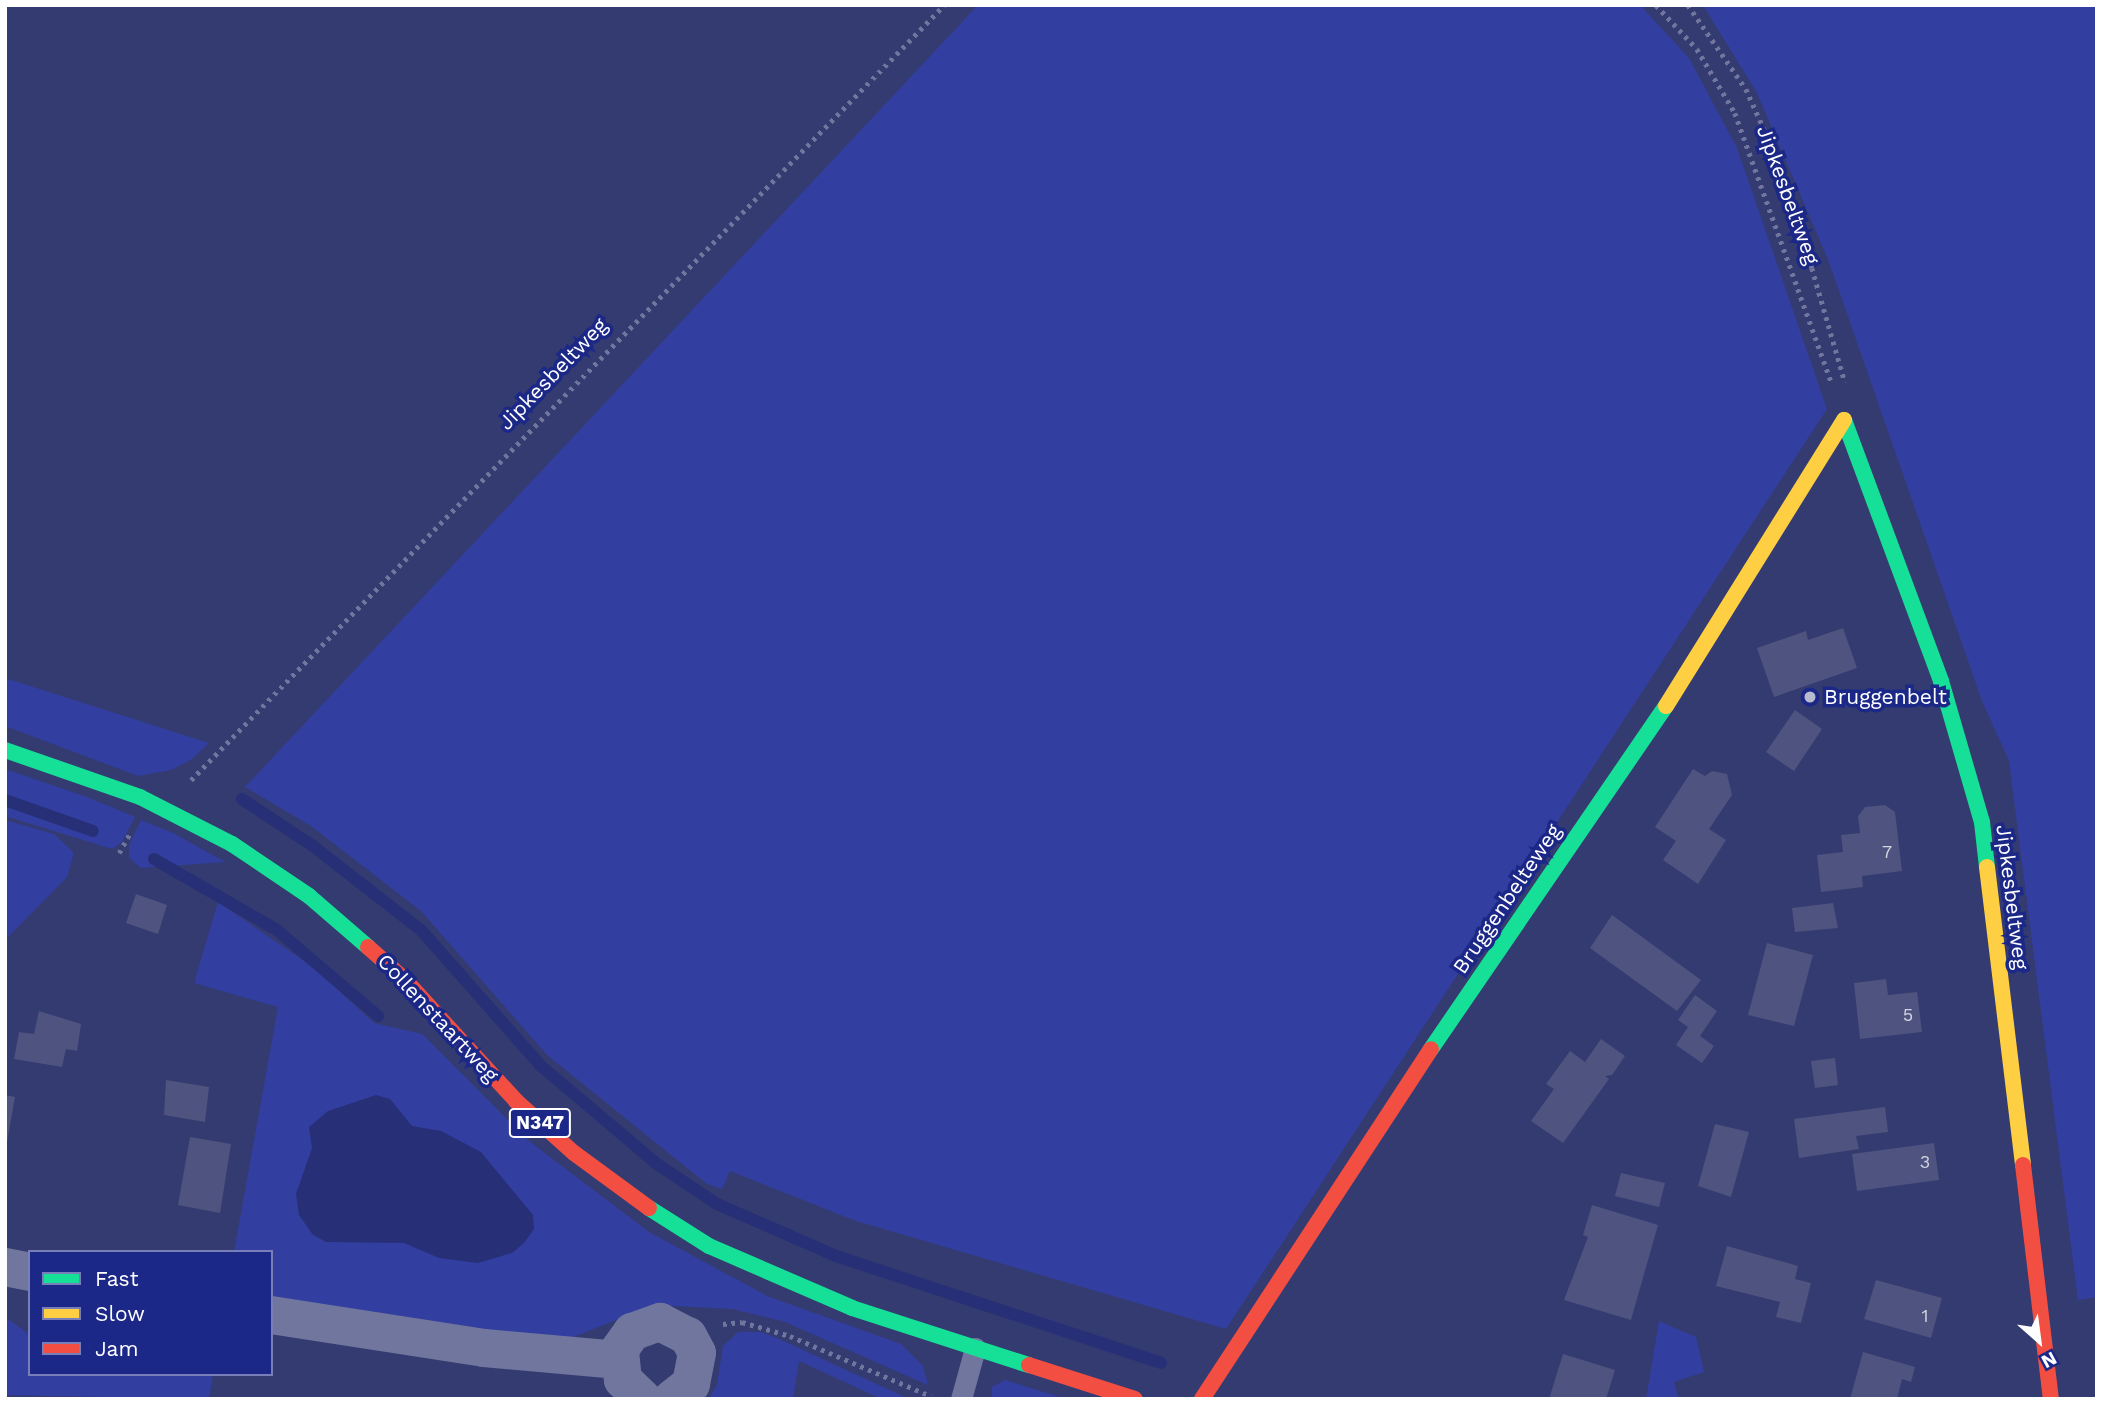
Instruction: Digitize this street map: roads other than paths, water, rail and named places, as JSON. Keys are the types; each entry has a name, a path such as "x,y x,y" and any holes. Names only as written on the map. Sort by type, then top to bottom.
{"street":[{"name":"Bruggenbelteweg","path":"1202,1399 1407,1084 1688,674 1844,420"},
{"name":"Jipkesbeltweg","path":"1844,420 1941,681 1982,822 2051,1399"},
{"name":"Collenstaartweg","path":"5,750 140,797 232,844 309,895 404,979 541,1124 604,1178 679,1228 807,1293 1135,1399"},
{"path":"5,1267 28,1272"},
{"path":"273,1315 484,1348 618,1360"},
{"path":"643,1399 623,1380 618,1360 632,1332 650,1323 670,1324 688,1335 697,1353 696,1374 685,1391 672,1399"}],"lane":[{"path":"961,1399 975,1349"}],"waterway":[{"path":"242,799 313,846 421,930 541,1066 657,1164 717,1204 836,1256 1161,1363"},
{"path":"5,800 93,831"},
{"path":"154,859 277,930 378,1016"}],"place":[{"name":"Bruggenbelt","path":"1810,697"}]}
